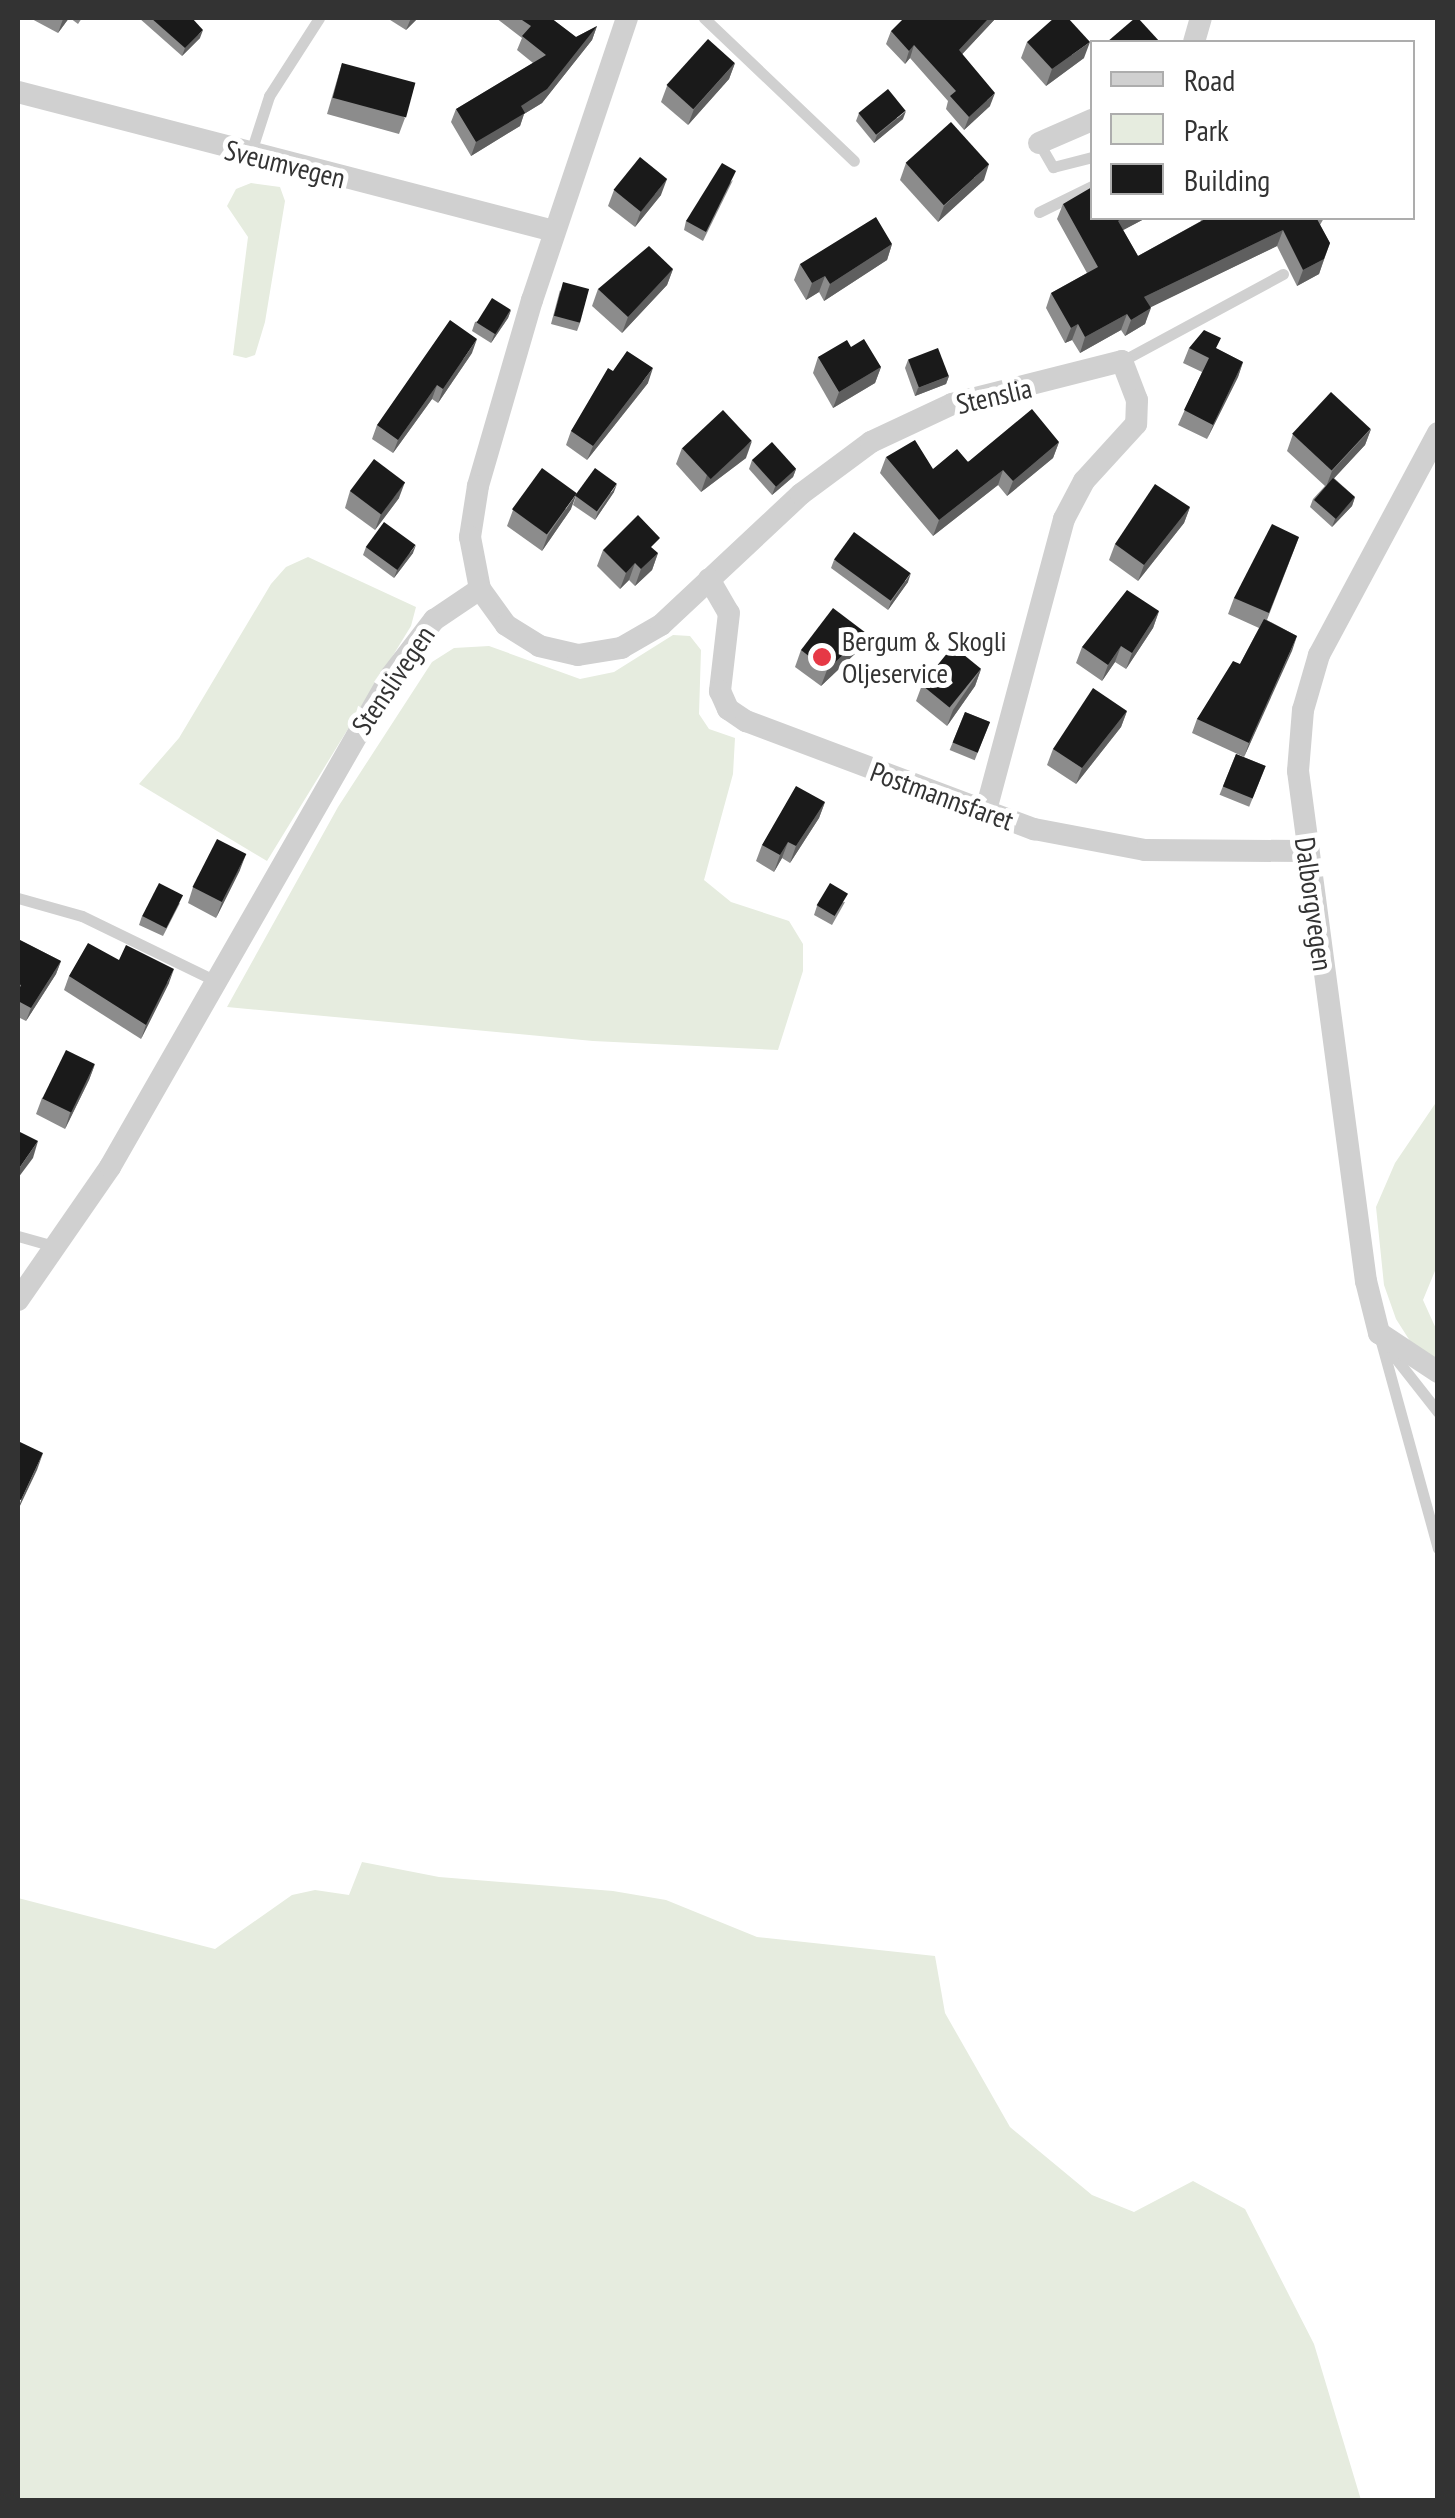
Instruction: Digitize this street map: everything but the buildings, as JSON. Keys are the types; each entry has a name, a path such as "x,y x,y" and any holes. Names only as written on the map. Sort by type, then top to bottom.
{"street":[{"path":"480,589 470,553 474,505 554,230 627,18"},
{"name":"Sveumvegen","path":"18,92 250,155 554,230"},
{"path":"1038,143 1090,121"},
{"path":"984,814 1064,519 1084,482 1136,424 1135,388 1122,361"},
{"name":"Stenslia","path":"480,589 506,625 528,641 552,652 593,655 650,633 800,494 887,433 967,400 1122,361"},
{"name":"Dalborgvegen","path":"1379,1333 1305,851 1299,738 1319,655 1438,433"},
{"name":"Postmannsfaret","path":"710,579 729,613 719,680 728,708 984,814 1146,850 1305,851"},
{"name":"Stenslivegen","path":"18,1300 110,1167 391,676 434,620 480,589"},
{"path":"1379,1333 1438,1372"}],"lane":[{"path":"250,155 270,96 318,18"},
{"path":"704,18 854,161"},
{"path":"1038,143 1053,167 1090,158"},
{"path":"1039,212 1090,187"},
{"path":"1122,361 1283,274"},
{"path":"18,898 82,916 214,980"},
{"path":"18,1236 57,1247"},
{"path":"1379,1333 1438,1412"},
{"path":"1379,1333 1437,1546"}],"green space":[{"path":"251,183 280,187 285,201 265,322 255,355 246,358 233,355 248,237 227,206 236,189"},
{"path":"308,557 416,607 411,626 267,861 139,784 179,738 271,584 286,567"},
{"path":"673,635 690,636 701,650 699,714 709,729 735,738 733,774 704,880 731,902 789,921 803,944 803,971 778,1050 593,1041 227,1007 338,807 432,662 454,648 489,646 580,679 614,672"},
{"path":"1437,1101 1437,1266 1423,1300 1437,1331 1437,1360 1410,1341 1396,1319 1384,1285 1376,1207 1395,1163"},
{"path":"362,1862 439,1877 613,1891 666,1900 757,1937 935,1956 945,2013 1010,2127 1092,2195 1134,2212 1193,2181 1245,2209 1314,2344 1361,2500 18,2500 18,1898 215,1949 292,1895 315,1890 349,1895"}],"place":[{"name":"Bergum & Skogli Oljeservice","path":"822,657"}]}
